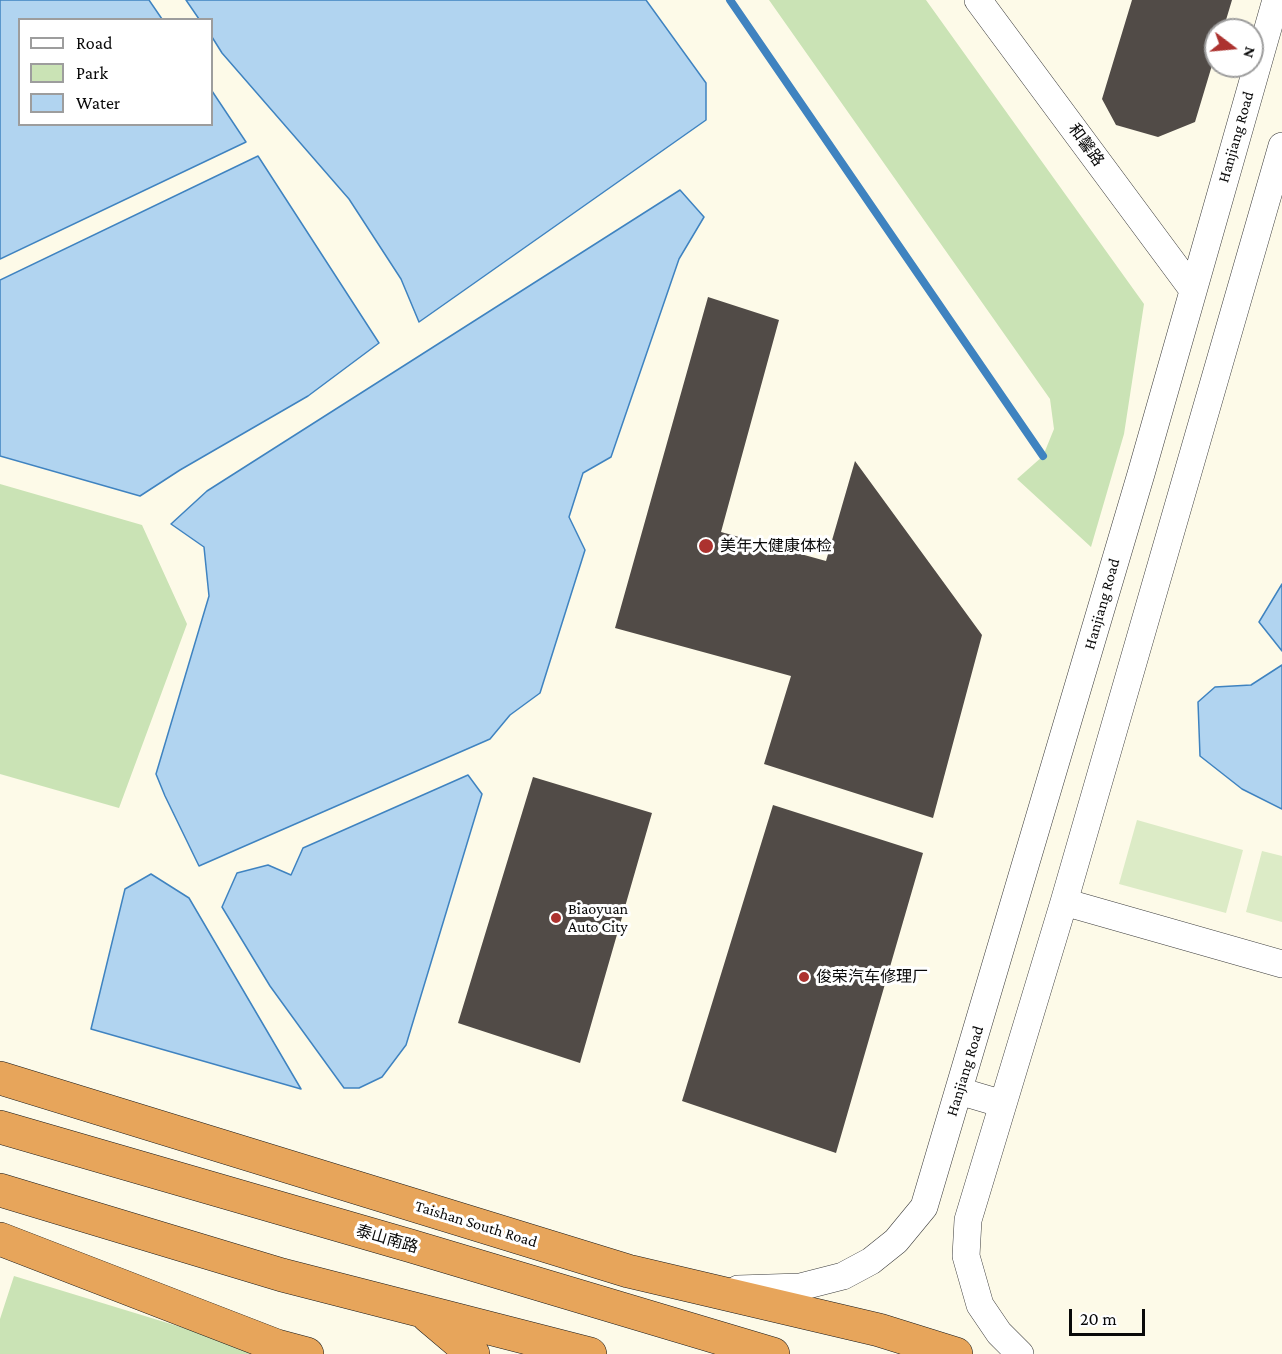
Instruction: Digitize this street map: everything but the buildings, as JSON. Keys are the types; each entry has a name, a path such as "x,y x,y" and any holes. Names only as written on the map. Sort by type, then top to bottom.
{"highway":[{"name":"Taishan South Road","path":"0,1078 628,1271 879,1330 956,1354"},
{"path":"0,1111 230,1163 335,1180"},
{"name":"泰山南路","path":"0,1127 773,1354"},
{"path":"0,1190 282,1275 590,1354"},
{"path":"0,1239 277,1346 307,1354"},
{"path":"422,1311 473,1354"}],"street":[{"name":"和馨路","path":"978,0 1193,290"},
{"name":"Hanjiang Road","path":"701,1288 800,1287 843,1276 871,1261 896,1241 924,1207 1134,497 1276,0"},
{"path":"1020,1354 999,1333 980,1305 966,1256 968,1220 1064,902 1282,146"},
{"path":"1064,902 1282,964"},
{"path":"959,1092 1003,1104"}],"green space":[{"path":"769,0 926,0 1144,304 1124,434 1091,547 1017,479 1043,456 1054,429 1050,399"},
{"path":"0,484 142,525 187,624 119,808 0,774"},
{"path":"1137,820 1243,850 1226,913 1119,884"},
{"path":"1262,851 1282,856 1282,922 1246,912"},
{"path":"14,1276 269,1354 0,1354 0,1319"}],"water":[{"path":"0,0 149,0 161,18 18,18 18,126 213,126 213,92 246,142 0,259"},
{"path":"186,0 646,0 706,83 706,120 419,322 401,279 349,199 222,53 213,39 213,18 198,18"},
{"path":"258,156 379,343 308,396 180,470 140,496 0,456 0,280"},
{"path":"680,190 704,217 679,259 611,457 583,473 569,517 585,550 540,693 510,715 490,739 199,866 156,774 209,596 204,547 171,524 207,491"},
{"path":"1282,584 1282,651 1259,622"},
{"path":"1282,665 1282,809 1242,789 1200,756 1198,702 1215,687 1251,685"},
{"path":"468,775 482,794 406,1045 382,1077 359,1088 344,1088 270,986 222,907 237,873 268,865 291,875 303,848"},
{"path":"151,874 189,898 301,1089 91,1029 125,889"}],"waterway":[{"path":"730,0 1043,456"}],"place":[{"name":"美年大健康体检","path":"706,546"},
{"name":"Biaoyuan Auto City","path":"556,918"},
{"name":"俊荣汽车修理厂","path":"804,977"}]}
